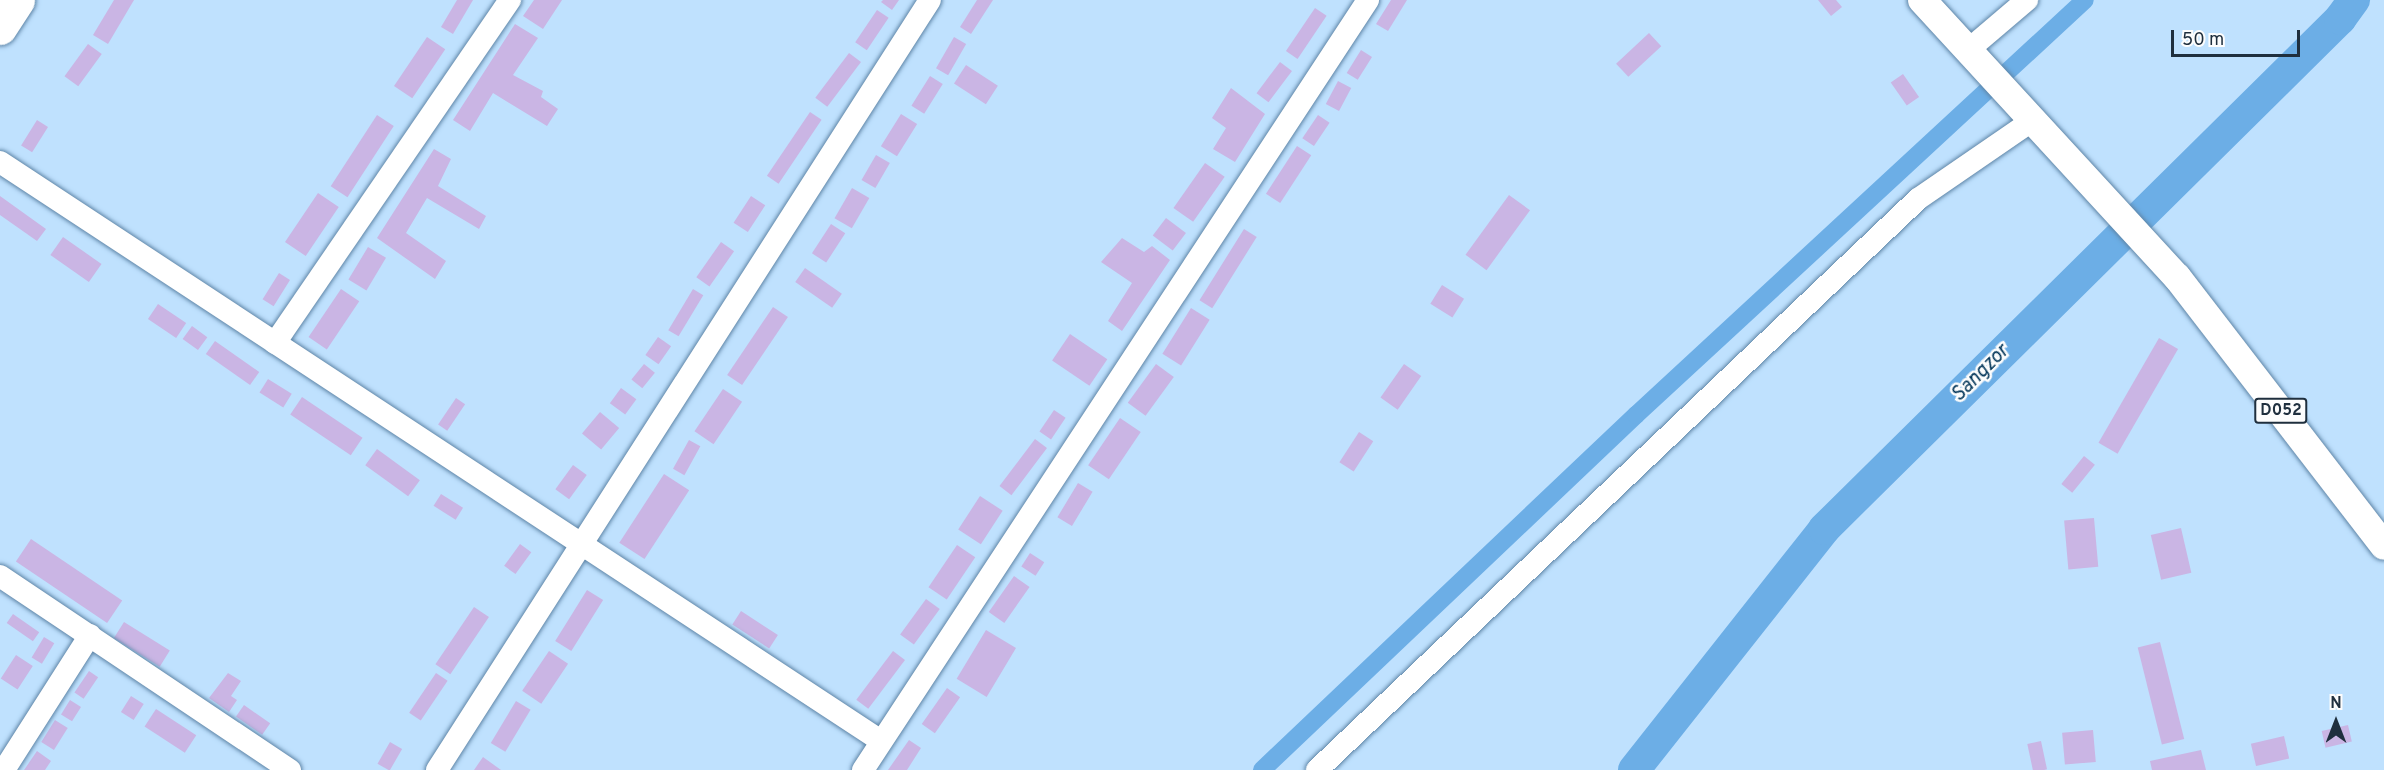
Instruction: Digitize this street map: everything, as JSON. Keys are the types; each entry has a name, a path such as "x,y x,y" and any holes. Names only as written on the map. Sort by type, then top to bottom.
{"highway":[{"path":"0,28 18,0"}],"main road":[{"name":"D052","path":"1922,0 1971,56 2177,277 2384,546"}],"street":[{"path":"275,343 510,0"},
{"path":"437,770 930,0"},
{"path":"1971,56 2027,0"},
{"path":"863,770 1360,4"},
{"path":"1317,770 1918,199 2033,120"},
{"path":"0,162 579,545 881,741"},
{"path":"0,576 290,770"},
{"path":"4,770 90,635"}],"building":[{"path":"114,0 134,0 108,44 93,35"},
{"path":"457,0 473,0 453,34 441,27"},
{"path":"534,0 562,0 543,29 523,16"},
{"path":"899,0 892,10 881,2"},
{"path":"977,0 993,0 971,34 960,27"},
{"path":"1391,0 1407,0 1388,31 1376,24"},
{"path":"1818,0 1836,0 1842,7 1831,16"},
{"path":"1315,8 1327,16 1298,59 1286,51"},
{"path":"877,10 889,18 867,50 855,42"},
{"path":"515,24 538,38 513,75 543,91 541,97 558,109 547,126 493,93 470,131 453,120"},
{"path":"1649,33 1661,46 1628,77 1616,64"},
{"path":"427,37 445,49 412,98 394,86"},
{"path":"954,37 966,44 948,75 936,68"},
{"path":"88,44 102,54 78,86 64,76"},
{"path":"1361,50 1372,57 1358,80 1347,73"},
{"path":"849,53 861,62 827,107 815,98"},
{"path":"1280,62 1292,71 1269,102 1257,93"},
{"path":"966,65 998,86 986,104 954,83"},
{"path":"1903,74 1919,97 1907,106 1891,83"},
{"path":"930,76 943,84 924,114 911,106"},
{"path":"1338,81 1351,88 1339,111 1326,104"},
{"path":"1231,88 1265,114 1235,162 1213,149 1226,128 1212,118"},
{"path":"810,112 822,120 779,184 767,176"},
{"path":"901,114 917,124 897,156 881,146"},
{"path":"377,115 394,126 347,197 331,186"},
{"path":"1318,115 1330,123 1314,146 1302,138"},
{"path":"37,120 48,127 32,152 21,145"},
{"path":"1297,146 1311,155 1280,203 1266,194"},
{"path":"434,149 451,159 438,186 486,216 479,229 427,198 406,233 446,261 435,279 377,238"},
{"path":"876,155 890,163 875,188 862,180"},
{"path":"1205,163 1225,177 1193,222 1173,208"},
{"path":"852,188 869,198 852,228 834,218"},
{"path":"318,193 339,207 306,256 285,242"},
{"path":"1509,195 1530,210 1487,270 1466,255"},
{"path":"0,196 46,229 37,241 0,215"},
{"path":"751,196 765,205 748,232 734,223"},
{"path":"1166,218 1186,233 1173,251 1153,236"},
{"path":"831,224 845,233 826,263 812,253"},
{"path":"1244,229 1257,237 1212,308 1199,300"},
{"path":"63,237 102,264 89,282 50,255"},
{"path":"1122,238 1144,252 1152,246 1170,260 1122,331 1108,321 1132,283 1101,262"},
{"path":"721,242 734,251 709,286 696,277"},
{"path":"368,247 386,258 366,290 348,280"},
{"path":"805,268 842,294 832,308 795,282"},
{"path":"279,273 290,280 274,306 263,299"},
{"path":"1442,285 1464,299 1452,317 1430,304"},
{"path":"341,289 359,301 327,349 309,337"},
{"path":"693,289 703,295 679,336 668,330"},
{"path":"158,304 186,323 176,338 148,319"},
{"path":"773,307 788,317 742,385 727,375"},
{"path":"1191,308 1210,320 1181,365 1162,354"},
{"path":"192,326 207,337 198,350 183,339"},
{"path":"1070,334 1107,359 1089,386 1052,361"},
{"path":"658,337 671,346 658,364 645,355"},
{"path":"2159,338 2178,349 2118,454 2098,443"},
{"path":"215,341 259,372 250,385 206,354"},
{"path":"644,364 655,373 642,388 631,380"},
{"path":"1156,364 1174,377 1146,416 1128,403"},
{"path":"1404,364 1421,376 1398,410 1380,398"},
{"path":"268,379 292,394 283,407 260,393"},
{"path":"621,388 636,399 625,415 610,403"},
{"path":"723,389 742,402 714,444 694,431"},
{"path":"302,397 363,438 351,455 290,414"},
{"path":"456,398 465,404 447,431 438,425"},
{"path":"1054,410 1066,418 1051,439 1039,432"},
{"path":"600,412 619,428 601,450 582,433"},
{"path":"1120,418 1141,432 1109,479 1088,465"},
{"path":"1359,432 1373,441 1354,471 1339,462"},
{"path":"1035,439 1047,448 1011,495 999,486"},
{"path":"689,440 700,446 684,475 673,469"},
{"path":"377,449 420,480 408,496 365,465"},
{"path":"2084,456 2095,465 2072,493 2061,484"},
{"path":"573,465 587,475 569,499 555,489"},
{"path":"664,474 689,490 644,559 619,543"},
{"path":"1078,483 1093,492 1072,526 1057,517"},
{"path":"441,494 463,508 456,520 434,506"},
{"path":"980,496 1003,511 981,544 958,530"},
{"path":"2094,518 2098,567 2068,569 2064,521"},
{"path":"2181,528 2191,573 2161,580 2151,535"},
{"path":"31,539 122,601 107,623 16,561"},
{"path":"520,544 531,552 515,574 504,566"},
{"path":"957,545 975,557 947,600 928,587"},
{"path":"1030,553 1044,562 1036,576 1021,566"},
{"path":"1014,576 1030,587 1004,623 989,612"},
{"path":"587,590 603,600 571,651 555,641"},
{"path":"926,599 940,609 914,645 900,635"},
{"path":"474,607 489,617 450,674 435,664"},
{"path":"741,611 778,635 769,648 732,624"},
{"path":"13,614 39,632 33,641 7,623"},
{"path":"124,622 170,651 160,667 114,638"},
{"path":"986,630 1016,648 987,697 957,679"},
{"path":"44,637 54,643 42,664 32,658"},
{"path":"2160,642 2184,739 2162,745 2138,648"},
{"path":"549,651 568,664 541,704 522,691"},
{"path":"893,651 905,660 868,709 856,700"},
{"path":"16,655 33,666 18,689 1,678"},
{"path":"89,671 98,677 84,699 74,693"},
{"path":"228,673 241,681 231,696 237,700 229,712 209,698"},
{"path":"436,673 448,681 421,721 409,713"},
{"path":"947,688 960,697 935,733 922,724"},
{"path":"131,696 144,704 134,720 121,712"},
{"path":"70,700 81,707 72,721 61,714"},
{"path":"516,701 531,710 505,752 491,743"},
{"path":"244,705 270,723 262,735 236,716"},
{"path":"156,709 196,735 185,753 145,727"},
{"path":"55,720 68,728 54,750 41,742"},
{"path":"2348,725 2352,742 2326,748 2322,731"},
{"path":"2093,730 2096,762 2065,765 2062,733"},
{"path":"2284,736 2289,758 2256,766 2251,744"},
{"path":"909,740 921,748 907,770 888,770"},
{"path":"2041,741 2047,769 2033,770 2027,744"},
{"path":"390,742 402,749 390,770 378,764"},
{"path":"2201,750 2206,770 2152,770 2150,761"},
{"path":"37,751 51,761 45,770 24,770"},
{"path":"483,757 501,770 474,770"}],"waterway":[{"path":"1262,770 1636,415 2085,0"},
{"name":"Sangzor","path":"1634,770 1824,529 2340,19 2354,0"}]}
